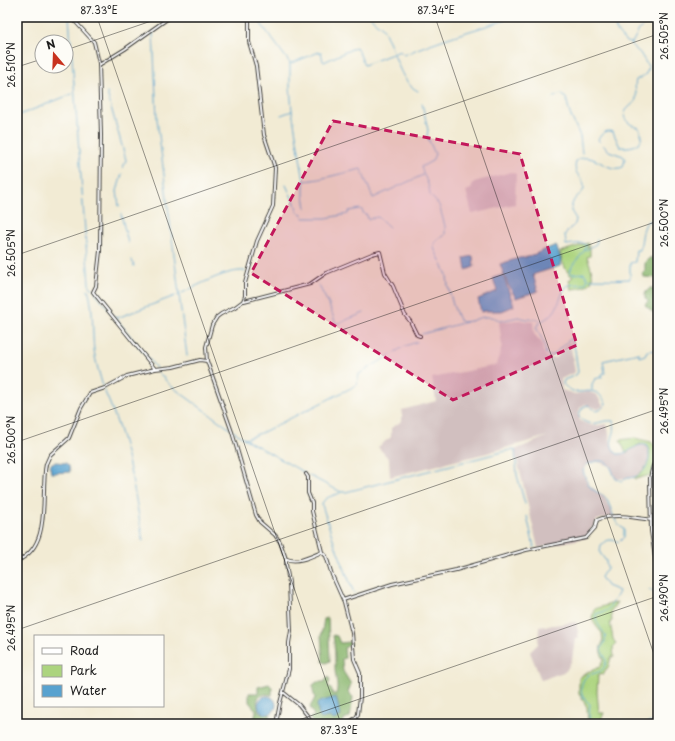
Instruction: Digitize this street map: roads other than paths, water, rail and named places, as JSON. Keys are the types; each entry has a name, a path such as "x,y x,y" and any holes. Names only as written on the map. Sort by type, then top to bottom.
{"street":[{"path":"71,17 94,42 99,65 101,135 100,251 96,286 92,292 155,369"},
{"path":"99,65 125,49 170,17"},
{"path":"231,17 241,17"},
{"path":"243,301 245,296 245,282 257,241 272,206 276,173 264,135 256,66 249,42 249,17"},
{"path":"276,724 289,669 289,643 291,631 289,583 286,559 280,542 275,535 260,522 256,514 232,432 207,362 206,347 212,324 221,314 243,301 310,284 326,273 380,252 385,273 393,286 405,315 410,321 417,335 420,336"},
{"path":"17,561 34,548 39,538 42,526 46,464 50,455 69,438 84,401 90,393 105,388 122,378 155,369 172,367 200,360 207,362"},
{"path":"658,457 653,466 650,478 652,541 658,577"},
{"path":"306,474 308,477 308,488 313,508 312,511 322,552 326,556 332,576 343,600 352,633 354,659 360,673 358,714 354,719 346,724"},
{"path":"343,600 392,584 456,570 526,550 586,538 595,528 597,520 618,516 651,520"},
{"path":"286,559 291,561 307,558 322,552"},
{"path":"283,692 298,705 314,724"},
{"path":"354,719 364,724"}],"water":[{"path":"556,245 561,260 560,266 533,275 538,291 516,298 508,285 500,264 519,258 528,257"},
{"path":"473,256 474,267 466,270 464,258"},
{"path":"503,275 514,306 502,311 481,312 478,299 497,291 493,278"},
{"path":"52,463 66,463 69,466 70,472 51,473 50,466"},
{"path":"267,696 273,699 276,705 273,711 267,714 261,711 258,705 261,699"},
{"path":"336,697 341,716 334,720 329,717 321,719 317,704"}],"waterway":[{"path":"69,17 89,284 92,289"},
{"path":"256,17 290,63 319,52 321,52 324,62 356,47 364,65 400,51 404,55 445,39 514,17"},
{"path":"371,17 384,29 403,76 407,82 418,91"},
{"path":"616,17 615,25 617,31 626,42 632,43"},
{"path":"590,724 590,704 582,695 582,684 586,677 603,669 606,662 606,658 601,648 604,643 605,635 598,624 596,614 606,611 619,591 607,586 601,577 607,568 606,561 600,553 601,545 609,540 619,542 624,537 624,529 620,527 615,520 606,499 593,490 587,482 583,471 586,465 603,461 609,465 616,479 622,481 639,475 648,464 649,454 646,445 635,447 625,453 617,454 612,445 614,430 613,421 588,423 579,417 583,407 588,405 596,411 600,410 606,404 601,396 596,393 591,391 575,391 569,389 563,384 564,380 576,375 578,372 575,350 571,338 554,355 548,356 546,354 544,343 536,327 540,322 553,313 565,288 568,285 585,284 588,279 584,273 572,274 570,272 586,245 583,243 566,245 565,234 575,224 576,219 571,211 572,204 584,189 582,180 576,170 576,161 582,158 588,158 594,159 611,167 623,167 625,159 623,156 609,151 598,140 599,138 602,134 610,131 613,132 620,147 634,146 640,141 641,133 639,128 627,121 624,115 636,99 636,80 645,75 649,68 640,53 632,46 632,43 639,30 644,25 657,25 658,23"},
{"path":"153,32 157,119 179,294"},
{"path":"290,63 292,111 304,181 306,208"},
{"path":"107,93 126,160 123,168"},
{"path":"17,116 72,94"},
{"path":"554,97 561,94 566,98 570,114 580,136 582,153"},
{"path":"422,103 428,130 427,136 435,154 432,161 421,167 429,187 430,195 439,205 445,226 445,235 436,241 434,248 447,275 448,286 458,318 461,322 471,321"},
{"path":"281,115 292,111"},
{"path":"305,181 361,169 373,198 423,175"},
{"path":"119,206 117,191 122,174"},
{"path":"286,185 294,200 298,212 302,214 303,218 326,218 348,214 349,211 360,209 367,215 368,219 378,217 389,227"},
{"path":"121,214 128,243"},
{"path":"589,279 630,279 630,263 635,262 636,250 640,250 646,223 648,221 656,222 658,220"},
{"path":"586,250 596,244 597,240"},
{"path":"132,260 134,266"},
{"path":"178,295 220,276 237,271 245,271"},
{"path":"318,284 329,305 336,324 364,313"},
{"path":"88,290 92,312 94,351 103,387"},
{"path":"95,292 156,368"},
{"path":"179,295 187,356"},
{"path":"117,318 175,296"},
{"path":"471,321 486,317 493,317 500,321 518,317 541,320"},
{"path":"422,334 466,322"},
{"path":"245,439 263,432 357,385 359,374 405,346 417,342"},
{"path":"592,390 592,384 595,379 602,377 602,374 605,373 603,361 639,353 639,357 645,355 647,351 658,350"},
{"path":"158,372 171,386 230,429"},
{"path":"104,390 119,427 129,464 143,541"},
{"path":"233,431 305,473"},
{"path":"308,475 341,492 346,492 514,449 517,475 525,504"},
{"path":"654,520 652,475 658,460"},
{"path":"340,493 326,498 322,505 334,542 354,593"},
{"path":"527,516 534,547"},
{"path":"649,590 655,592 658,605"},
{"path":"644,724 658,721"}]}
